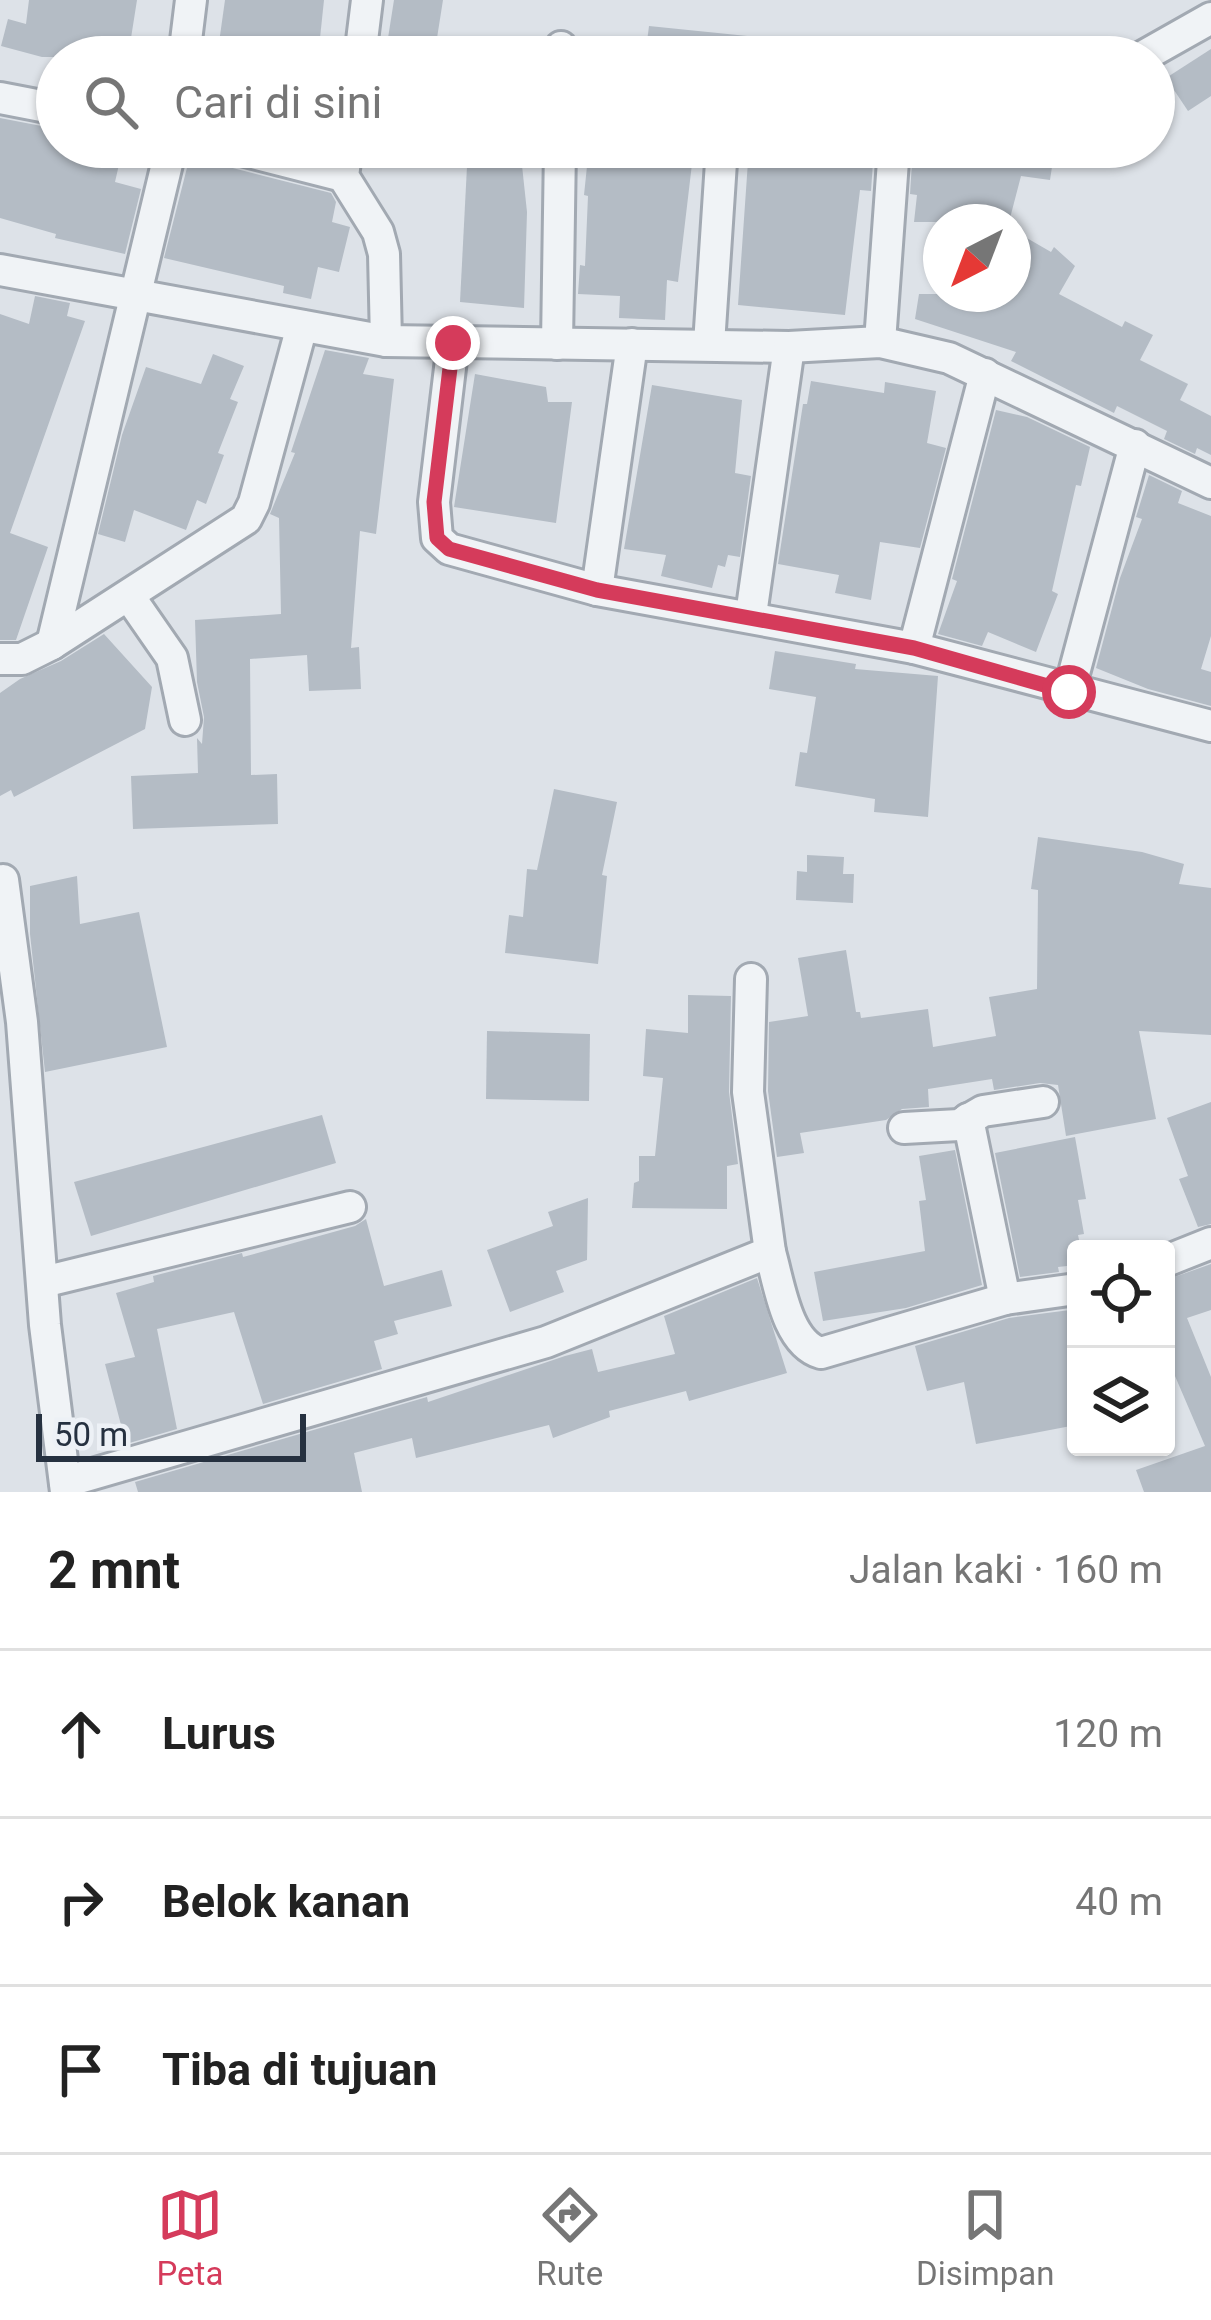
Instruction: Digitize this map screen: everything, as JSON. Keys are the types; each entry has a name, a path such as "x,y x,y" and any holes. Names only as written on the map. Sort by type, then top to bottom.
{"street":[{"path":"187,36 191,0"},
{"path":"363,36 368,0"},
{"path":"1175,38 1211,18"},
{"path":"0,98 36,105"},
{"path":"52,644 166,168"},
{"path":"348,168 384,254 386,341"},
{"path":"557,344 560,168"},
{"path":"709,344 721,168"},
{"path":"880,342 892,168"},
{"path":"0,269 386,341 789,347 880,342 949,358 1211,483"},
{"path":"0,659 22,659 52,644 246,519 302,326"},
{"path":"453,343 434,502 437,538 460,554 597,590 914,648 1211,726"},
{"path":"597,590 632,344"},
{"path":"752,616 789,347"},
{"path":"914,648 986,374"},
{"path":"1069,692 1135,445"},
{"path":"129,596 172,658 185,720"},
{"path":"3,880 22,1022 45,1325 66,1487 547,1342 770,1252"},
{"path":"751,979 748,1092 770,1252 798,1339 820,1353 1005,1299 1067,1290"},
{"path":"904,1128 959,1125 983,1112 1043,1102"},
{"path":"968,1119 1005,1299"},
{"path":"43,1282 350,1207"},
{"path":"1175,1257 1211,1243"}],"building":[{"path":"29,0 137,0 131,36 36,36 36,55 1,46 8,19 26,24"},
{"path":"225,0 324,0 320,36 220,36"},
{"path":"394,0 443,0 437,36 388,36"},
{"path":"649,26 747,36 648,36"},
{"path":"1211,49 1211,96 1188,111 1175,92 1175,72"},
{"path":"0,118 36,125 36,168 118,168 115,182 141,189 125,254 55,238 56,234 0,218"},
{"path":"187,168 233,168 331,193 336,202 332,222 350,227 339,272 318,267 311,299 283,293 284,286 164,258"},
{"path":"467,168 522,168 527,212 524,308 460,302"},
{"path":"587,168 692,168 678,282 667,280 665,320 619,318 620,296 578,294 580,265 585,266 588,196 584,195"},
{"path":"748,168 873,168 871,191 860,190 845,315 738,305"},
{"path":"912,168 1052,168 1050,180 1021,176 1014,204 923,204 923,222 914,222 917,195 910,194"},
{"path":"1031,240 1051,252 1054,247 1075,266 1059,294 1122,327 1125,321 1153,335 1140,360 1188,384 1180,400 1211,416 1211,455 1197,448 1195,454 1164,439 1167,431 1117,406 1114,413 1011,361 1016,352 915,319 919,294 923,294 923,312 1031,312"},
{"path":"35,296 70,303 67,316 85,321 10,533 48,547 16,640 0,640 0,314 29,324"},
{"path":"325,350 369,358 363,374 394,379 376,534 360,531 351,648 359,647 361,689 309,691 307,655 250,659 251,775 277,774 278,824 133,829 131,776 198,773 197,738 202,744 204,717 197,682 195,620 281,614 279,518 270,514 295,453 291,452"},
{"path":"213,354 244,366 230,399 238,402 218,453 224,455 206,504 197,500 186,530 134,510 125,542 98,534 122,435 146,367 201,384"},
{"path":"475,374 546,387 548,402 572,402 556,523 454,507"},
{"path":"811,381 884,393 885,382 936,391 927,443 946,448 920,548 880,542 871,600 835,593 839,575 778,564 803,404 807,404"},
{"path":"652,385 742,400 735,473 751,476 740,557 728,555 725,567 718,565 712,588 661,576 666,555 624,549"},
{"path":"996,410 1027,417 1090,447 1081,486 1076,485 1052,591 1058,594 1036,652 988,632 982,646 938,634 957,581 952,579"},
{"path":"1149,475 1182,491 1178,503 1211,516 1211,636 1201,669 1211,672 1211,706 1148,689 1096,668 1120,578 1142,519 1136,517"},
{"path":"104,634 152,687 145,729 14,797 11,790 0,796 0,693"},
{"path":"775,651 856,664 855,669 938,676 928,817 874,812 875,799 795,786 800,752 807,753 816,697 769,689"},
{"path":"554,789 617,802 602,875 607,876 598,964 505,953 509,915 523,917 527,869 537,870"},
{"path":"1038,837 1142,852 1184,864 1179,884 1211,888 1211,1035 1139,1031 1156,1119 1066,1136 1058,1085 994,1090 992,1079 928,1089 929,1107 902,1109 886,1120 800,1133 804,1153 777,1157 768,1091 769,1022 808,1016 798,958 846,950 861,1018 928,1009 933,1047 996,1036 989,997 1037,989 1038,890 1031,889"},
{"path":"807,855 844,857 843,874 854,874 853,903 796,900 797,871 807,872"},
{"path":"77,876 80,924 139,912 167,1047 45,1072 30,934 30,886"},
{"path":"688,995 731,996 729,1092 738,1164 727,1166 727,1209 632,1208 639,1156 655,1156 663,1078 643,1076 646,1029 688,1033"},
{"path":"487,1031 590,1034 589,1101 486,1099"},
{"path":"1211,1102 1211,1224 1198,1227 1179,1179 1188,1176 1167,1118"},
{"path":"322,1115 336,1163 91,1236 74,1182"},
{"path":"1075,1137 1086,1199 1078,1200 1084,1234 1078,1235 1079,1240 1067,1240 1067,1266 1058,1267 1059,1272 1020,1277 995,1153"},
{"path":"955,1150 982,1285 906,1308 823,1321 814,1272 925,1251 919,1201 926,1200 919,1156"},
{"path":"588,1198 587,1260 556,1271 564,1292 510,1312 487,1250 553,1226 548,1212"},
{"path":"366,1219 384,1286 442,1270 452,1306 394,1321 398,1334 374,1341 382,1369 263,1404 234,1312 157,1329 177,1429 126,1444 105,1364 135,1357 116,1293 154,1282 153,1276 242,1253 243,1257"},
{"path":"1211,1264 1211,1310 1187,1318 1211,1377 1211,1492 1144,1492 1136,1470 1205,1446 1175,1376 1175,1277"},
{"path":"757,1278 787,1373 689,1401 686,1391 609,1411 610,1417 553,1438 549,1425 416,1458 412,1438 354,1453 362,1492 138,1492 135,1482 427,1397 428,1402 592,1349 598,1372 675,1354 664,1316"},
{"path":"1067,1310 1067,1427 976,1444 964,1382 927,1391 915,1346 1009,1318"}],"route":[{"path":"453,343 434,502 437,538 449,549 597,590 914,648 1069,692"}]}
